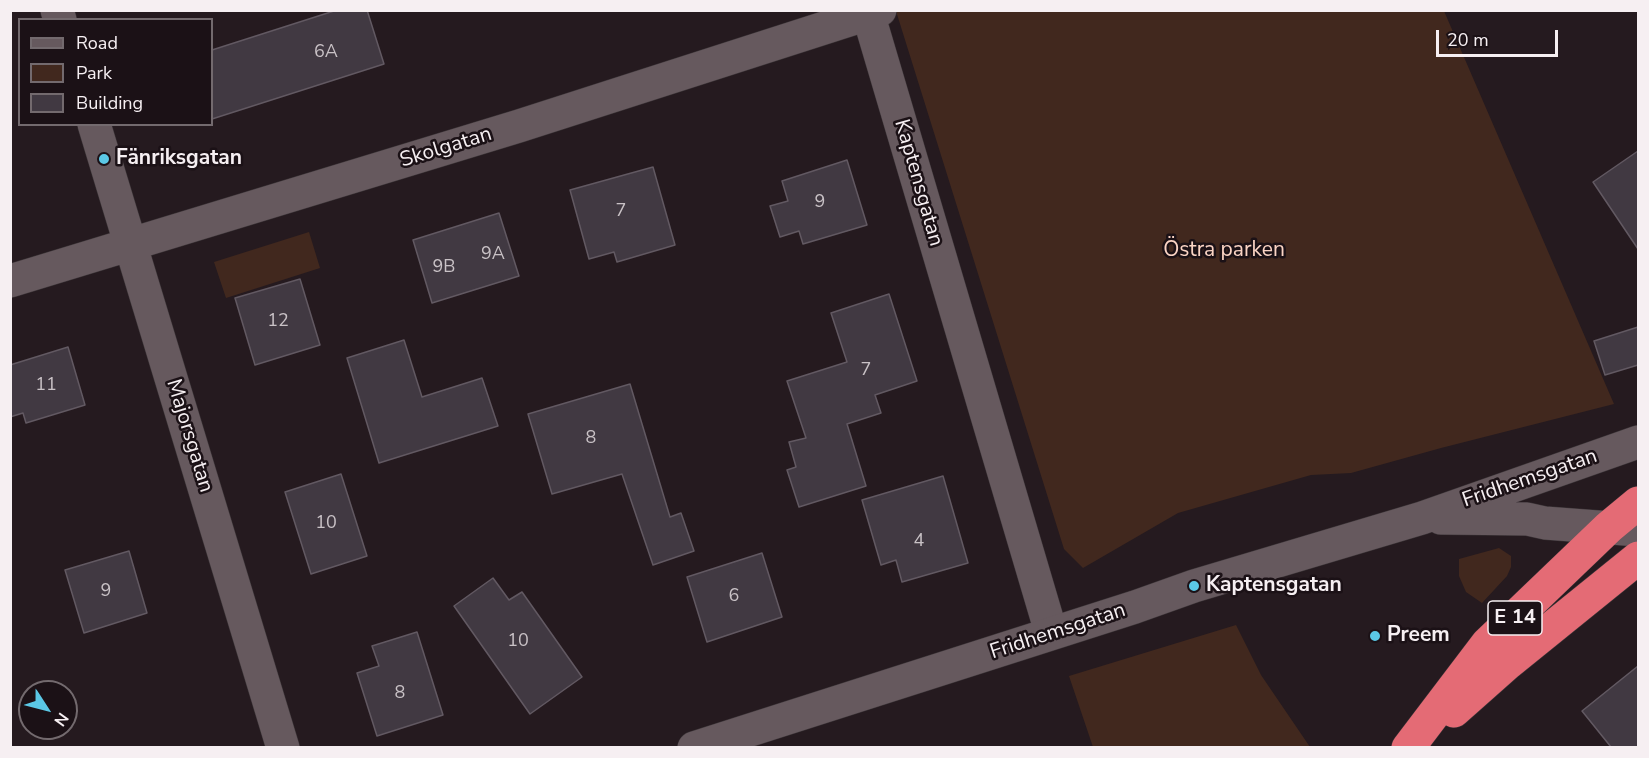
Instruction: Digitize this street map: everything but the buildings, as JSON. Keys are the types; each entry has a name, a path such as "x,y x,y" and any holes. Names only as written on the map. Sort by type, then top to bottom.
{"highway":[{"name":"E 14","path":"1408,747 1487,644 1624,529 1638,502"},
{"name":"E 14","path":"1412,747 1507,664 1638,558"}],"street":[{"name":"Skolgatan","path":"10,281 508,129 872,12"},
{"name":"Kaptensgatan","path":"872,12 1051,632"},
{"name":"Majorsgatan","path":"95,126 283,747"},
{"name":"Fridhemsgatan","path":"694,747 1135,607 1194,586 1422,518 1638,442"},
{"name":"Fridhemsgatan","path":"1422,518 1527,519 1545,523 1624,529"}],"green space":[{"name":"Östra parken","path":"896,11 1444,11 1614,404 1351,473 1311,475 1178,513 1083,568 1064,549"},
{"path":"309,232 320,268 226,298 214,262"},
{"path":"1499,548 1511,556 1511,567 1507,576 1482,603 1466,592 1459,576 1459,559"},
{"path":"1236,625 1261,675 1310,747 1093,747 1069,676"}],"place":[{"name":"Fänriksgatan","path":"104,159"},
{"name":"Kaptensgatan","path":"1194,586"},
{"name":"Preem","path":"1375,636"}]}
